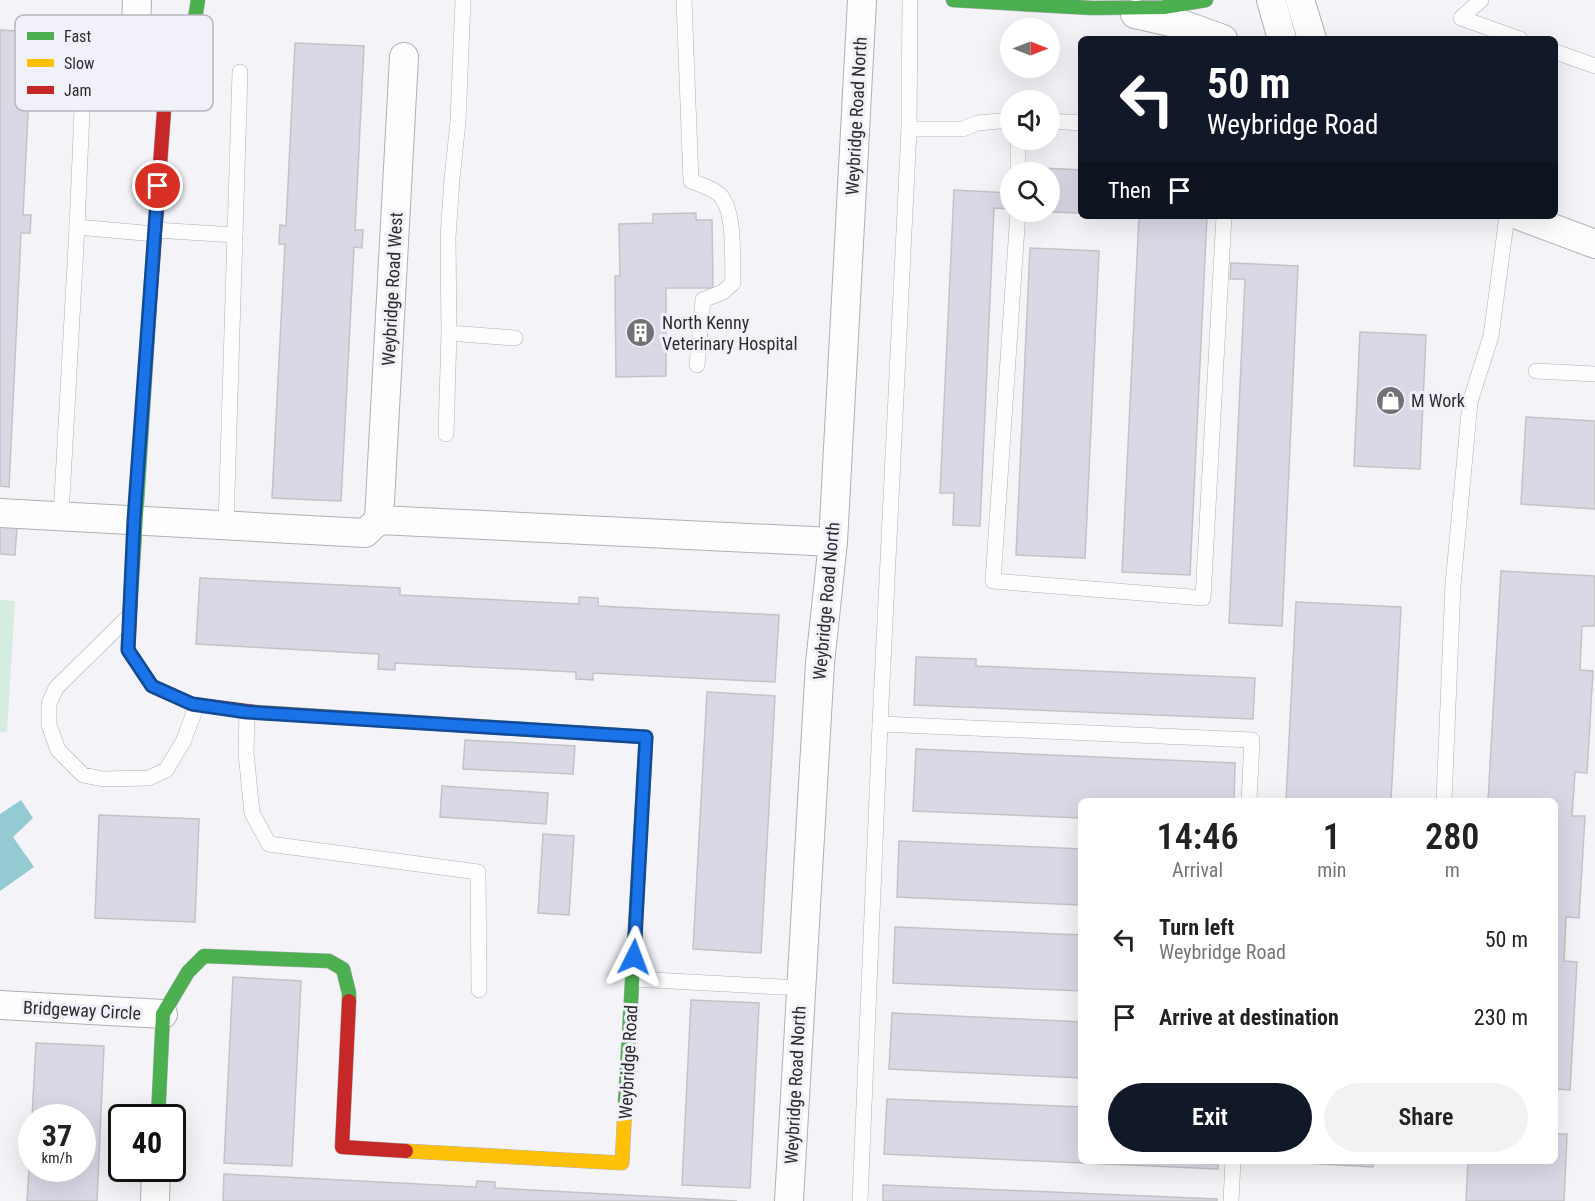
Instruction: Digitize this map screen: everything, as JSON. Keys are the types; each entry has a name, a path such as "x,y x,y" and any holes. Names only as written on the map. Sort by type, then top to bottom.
{"street":[{"path":"136,15 137,0"},
{"name":"Weybridge Road","path":"196,15 198,0"},
{"name":"Weybridge Road North","path":"789,1201 820,663 833,542 862,0"},
{"path":"953,0 1092,8 1164,7 1206,0"},
{"path":"1271,0 1281,36"},
{"path":"1300,0 1311,36"},
{"path":"1092,8 1151,17 1215,36"},
{"name":"Weybridge Road West","path":"379,520 404,57"},
{"name":"Weybridge Road","path":"163,1014 188,972 204,956 329,961 344,969 349,993 342,1147 622,1163 646,737 247,712 197,705 152,686 128,650 134,520 164,111"},
{"path":"1528,219 1595,244"},
{"path":"0,513 365,533 379,520 833,542"},
{"name":"Bridgeway Circle","path":"0,1005 163,1014"},
{"path":"159,1104 163,1014"},
{"path":"154,1201 155,1182"}],"lane":[{"path":"446,434 449,333 448,237 459,122 463,0"},
{"path":"684,0 691,180 723,198 730,216 733,283 723,292 703,300 697,366"},
{"path":"860,1201 880,724 909,129 910,0"},
{"path":"1481,0 1461,18 1512,36"},
{"path":"1558,53 1595,66"},
{"path":"226,525 240,72"},
{"path":"61,516 82,111"},
{"path":"909,129 963,129 977,123 1000,121"},
{"path":"1060,122 1078,123"},
{"path":"1017,222 993,581 1203,598 1224,219"},
{"path":"1444,798 1453,585 1470,402 1491,336 1507,219"},
{"path":"77,227 235,236"},
{"path":"449,333 515,338"},
{"path":"1536,371 1595,374"},
{"path":"130,616 56,688 49,704 49,725 58,750 83,775 103,779 149,778 166,770 183,742 197,705"},
{"path":"247,712 246,753 252,813 270,844 478,872 479,990"},
{"path":"880,724 1252,740 1250,798"},
{"path":"633,979 801,988"},
{"path":"1232,1201 1233,1164"}],"green space":[{"path":"0,600 15,601 7,732 0,732"}],"water":[{"path":"21,800 33,818 13,837 34,867 0,891 0,814"}],"building":[{"path":"0,30 15,31 15,111 28,111 23,215 31,215 30,233 21,233 9,487 0,486"},
{"path":"295,43 364,46 355,230 363,230 362,248 354,247 341,501 272,498 285,244 279,244 280,225 286,226"},
{"path":"1060,169 1078,170 1078,213 1060,212"},
{"path":"954,190 1000,193 1000,208 994,208 980,526 953,525 954,493 940,493"},
{"name":"North Kenny Veterinary Hospital","path":"696,213 696,220 712,220 713,288 666,288 666,376 616,377 615,276 620,276 619,224 653,223 653,214"},
{"path":"1139,219 1207,219 1190,575 1122,572"},
{"path":"1030,248 1099,251 1085,558 1016,555"},
{"path":"1231,263 1298,266 1282,626 1229,623 1245,279 1230,279"},
{"name":"M Work","path":"1360,332 1426,335 1420,469 1354,466"},
{"path":"1526,417 1595,421 1595,509 1521,504"},
{"path":"0,525 17,526 15,555 0,554"},
{"path":"1501,571 1595,576 1595,626 1582,626 1580,670 1593,671 1587,773 1575,772 1572,816 1585,816 1579,918 1566,917 1564,961 1577,962 1570,1090 1558,1089 1558,798 1488,798"},
{"path":"200,578 400,588 400,595 579,604 579,597 598,598 598,606 779,615 775,682 593,673 593,680 576,679 576,672 395,663 395,670 378,669 379,654 196,644"},
{"path":"1296,602 1401,607 1391,798 1286,798"},
{"path":"916,657 976,659 976,666 1255,678 1253,719 914,705"},
{"path":"707,692 775,696 761,953 693,949"},
{"path":"465,740 575,746 573,774 463,769"},
{"path":"916,749 1235,763 1234,798 1078,798 1078,818 913,811"},
{"path":"442,786 548,793 546,824 440,817"},
{"path":"99,815 199,819 195,922 95,918"},
{"path":"543,834 574,836 569,915 538,913"},
{"path":"899,841 1078,849 1078,905 897,897"},
{"path":"895,927 1078,935 1078,991 893,983"},
{"path":"233,977 301,981 292,1166 224,1163"},
{"path":"691,1000 759,1003 750,1188 682,1185"},
{"path":"892,1013 1078,1022 1078,1078 889,1069"},
{"path":"36,1043 104,1046 97,1201 27,1201 28,1182 96,1182 96,1104 33,1104"},
{"path":"887,1099 1078,1107 1078,1163 884,1154"},
{"path":"1558,1134 1567,1134 1564,1201 1466,1201 1468,1164 1558,1164"},
{"path":"1107,1164 1218,1164 1218,1169"},
{"path":"1320,1164 1373,1164 1373,1167"},
{"path":"224,1174 476,1187 477,1181 495,1182 495,1188 737,1201 223,1201"},
{"path":"883,1185 1217,1199 1217,1201 883,1201"}],"traffic: fast":[{"path":"196,15 198,0"},
{"path":"953,0 1092,8 1164,7 1206,0"},
{"path":"131,593 149,315"},
{"path":"625,1106 646,737"},
{"path":"159,1104 163,1014 188,972 204,956 329,961 343,969 349,1001"}],"traffic: slow":[{"path":"254,712 646,737"},
{"path":"406,1151 622,1163 625,1106"}],"traffic: jam":[{"path":"149,315 164,111"},
{"path":"131,593 128,650 152,686 192,704 254,712"},
{"path":"349,1001 342,1147 406,1151"}],"place":[{"name":"North Kenny Veterinary Hospital","path":"641,332"},
{"name":"M Work","path":"1390,400"}],"route":[{"path":"158,186 134,520 128,650 152,686 192,704 247,712 646,737 634,957"}]}
